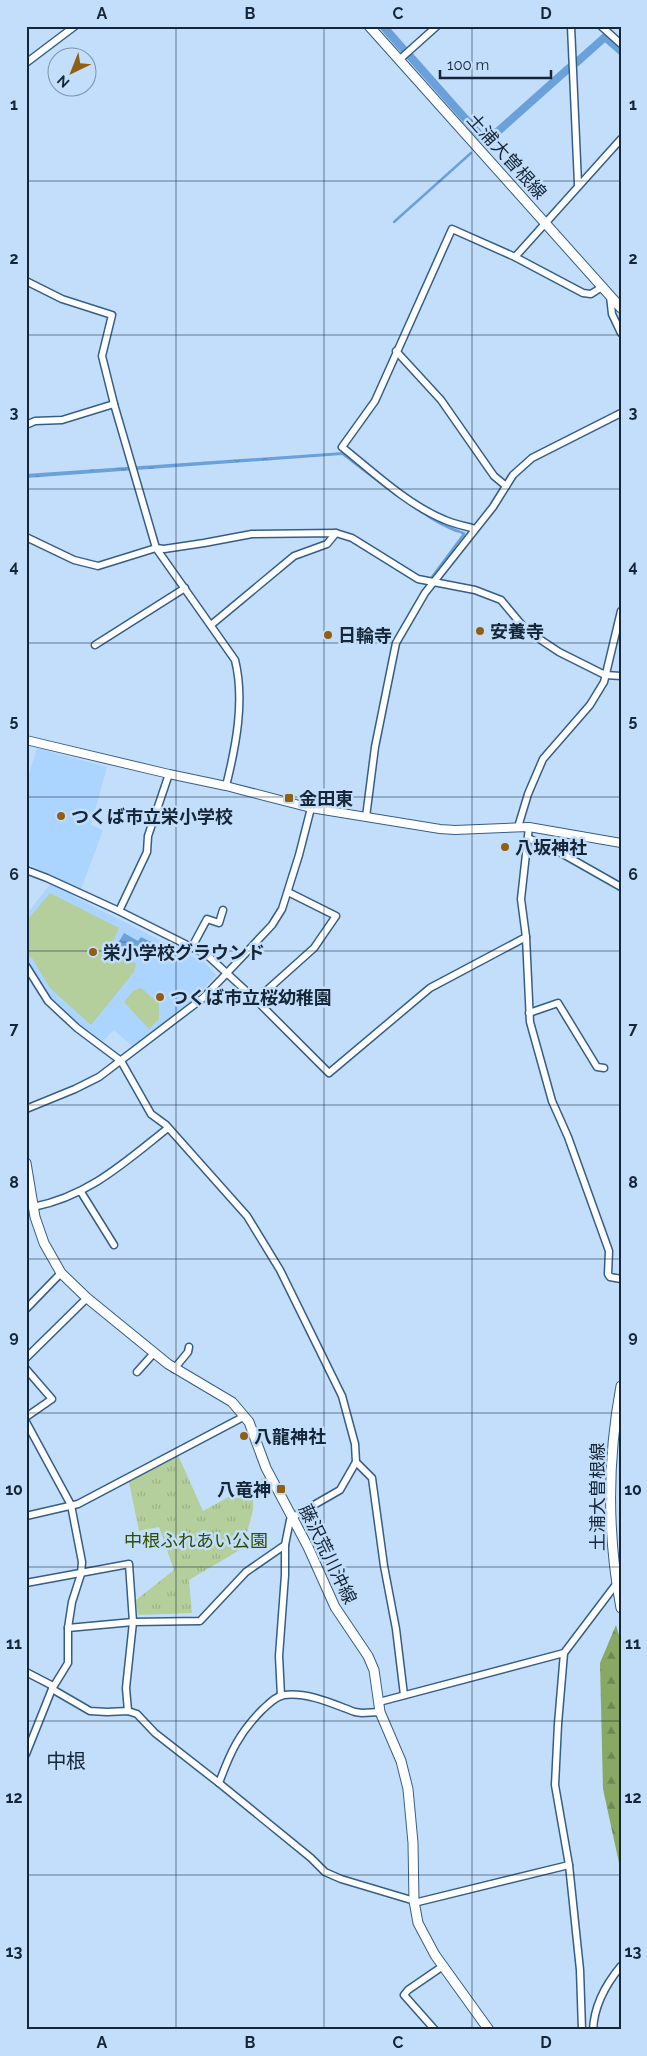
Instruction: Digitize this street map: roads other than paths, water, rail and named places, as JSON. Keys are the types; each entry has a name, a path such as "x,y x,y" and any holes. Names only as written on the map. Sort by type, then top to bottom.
{"main road":[{"name":"土浦大曽根線","path":"369,26 621,308"},
{"name":"藤沢荒川沖線","path":"26,1163 30,1205 44,1243 61,1273 87,1298 154,1353 174,1368 227,1398 245,1416 266,1468 293,1517 334,1607 372,1664 376,1675 380,1712 405,1776 412,1836 414,1901 421,1932 489,2030"},
{"name":"土浦大曽根線","path":"621,1386 609,1484 610,1532 621,1608"}],"street":[{"path":"26,64 75,26"},
{"path":"398,60 437,26"},
{"path":"571,26 578,184"},
{"path":"602,26 621,44"},
{"path":"515,257 578,184 619,144"},
{"path":"474,529 446,521 421,507 379,477 342,447 375,401 452,229 515,257 583,293 591,294 602,287"},
{"path":"26,281 62,299 112,315 102,356 156,548 234,660 239,677 236,738 226,786"},
{"path":"610,296 612,314 621,333"},
{"path":"396,351 440,400 494,476 506,486"},
{"path":"26,424 35,421 62,420 114,404"},
{"path":"366,817 375,747 396,644 425,593 493,507 520,467 532,458 621,413"},
{"path":"211,625 294,556 327,544 336,533"},
{"path":"26,537 74,560 98,566 156,548 164,549 252,534 336,533 352,538 418,579 434,584 475,590 500,600 526,630 559,652 605,674 621,676"},
{"path":"95,645 185,588"},
{"path":"518,827 528,794 542,759 590,705 604,682 621,611"},
{"path":"26,740 226,786 311,808 455,830 530,827 621,843"},
{"path":"119,911 147,852 148,836 169,774"},
{"path":"26,1109 75,1089 98,1077 203,998 227,974 272,925 282,909 311,808"},
{"path":"530,827 521,899 526,937 530,1022 552,1101 568,1137 609,1251 608,1274 610,1277 621,1279"},
{"path":"528,838 561,853 621,887"},
{"path":"26,870 119,911 207,955 256,1000 329,1073 430,988 526,937"},
{"path":"256,1000 314,948 336,916 288,892"},
{"path":"192,947 207,919 219,923 223,910"},
{"path":"26,966 48,1001 77,1028 121,1061 151,1114 168,1128 247,1216 280,1270 342,1396 355,1444 356,1462 340,1490 290,1520 285,1545 285,1575 279,1656 281,1696"},
{"path":"529,1013 558,1003 597,1067 604,1068"},
{"path":"30,1205 55,1202 81,1192 106,1177 168,1128"},
{"path":"81,1192 114,1245"},
{"path":"26,1309 61,1273"},
{"path":"26,1358 87,1298"},
{"path":"174,1368 188,1352 189,1347"},
{"path":"137,1372 154,1353"},
{"path":"26,1369 52,1399 26,1417"},
{"path":"26,1516 78,1504 245,1416"},
{"path":"26,1422 72,1505 81,1546 81,1572 72,1602 68,1628 68,1663 53,1687 26,1754"},
{"path":"356,1462 372,1478 384,1566 396,1628 404,1695"},
{"path":"68,1628 133,1622 200,1621 246,1572 285,1545"},
{"path":"26,1583 129,1564 133,1622 126,1688 128,1711"},
{"path":"582,2030 580,1970 569,1865 555,1785 558,1724 564,1653 618,1582"},
{"path":"380,1702 564,1653"},
{"path":"26,1672 90,1711 128,1711 138,1714 155,1734 219,1783 311,1858 325,1872 421,1902 569,1865"},
{"path":"219,1783 232,1750 246,1726 275,1698 281,1696 305,1696 355,1712 380,1712"},
{"path":"435,2030 404,1995 408,1990 443,1966"},
{"path":"593,2030 594,2018 607,1986 621,1966"}],"water":[{"path":"343,452 444,524 466,533 456,532 423,515 342,455 26,478 26,474"},
{"path":"124,933 138,941 141,937 151,942 141,959 117,945"}],"waterway":[{"path":"383,26 404,50"},
{"path":"577,62 605,37 621,51"},
{"path":"408,54 486,142 569,68"},
{"path":"394,222 471,153"},
{"path":"432,577 464,534 462,533"}],"place":[{"name":"安養寺","path":"480,631"},
{"name":"日輪寺","path":"328,635"},
{"name":"金田東","path":"289,798"},
{"name":"つくば市立栄小学校","path":"61,816"},
{"name":"八坂神社","path":"505,847"},
{"name":"栄小学校グラウンド","path":"93,952"},
{"name":"つくば市立桜幼稚園","path":"160,997"},
{"name":"八龍神社","path":"244,1436"},
{"name":"八竜神","path":"281,1489"}],"district":[{"name":"中根","path":"66,1761"}],"park label":[{"name":"中根ふれあい公園","path":"196,1540"}]}
